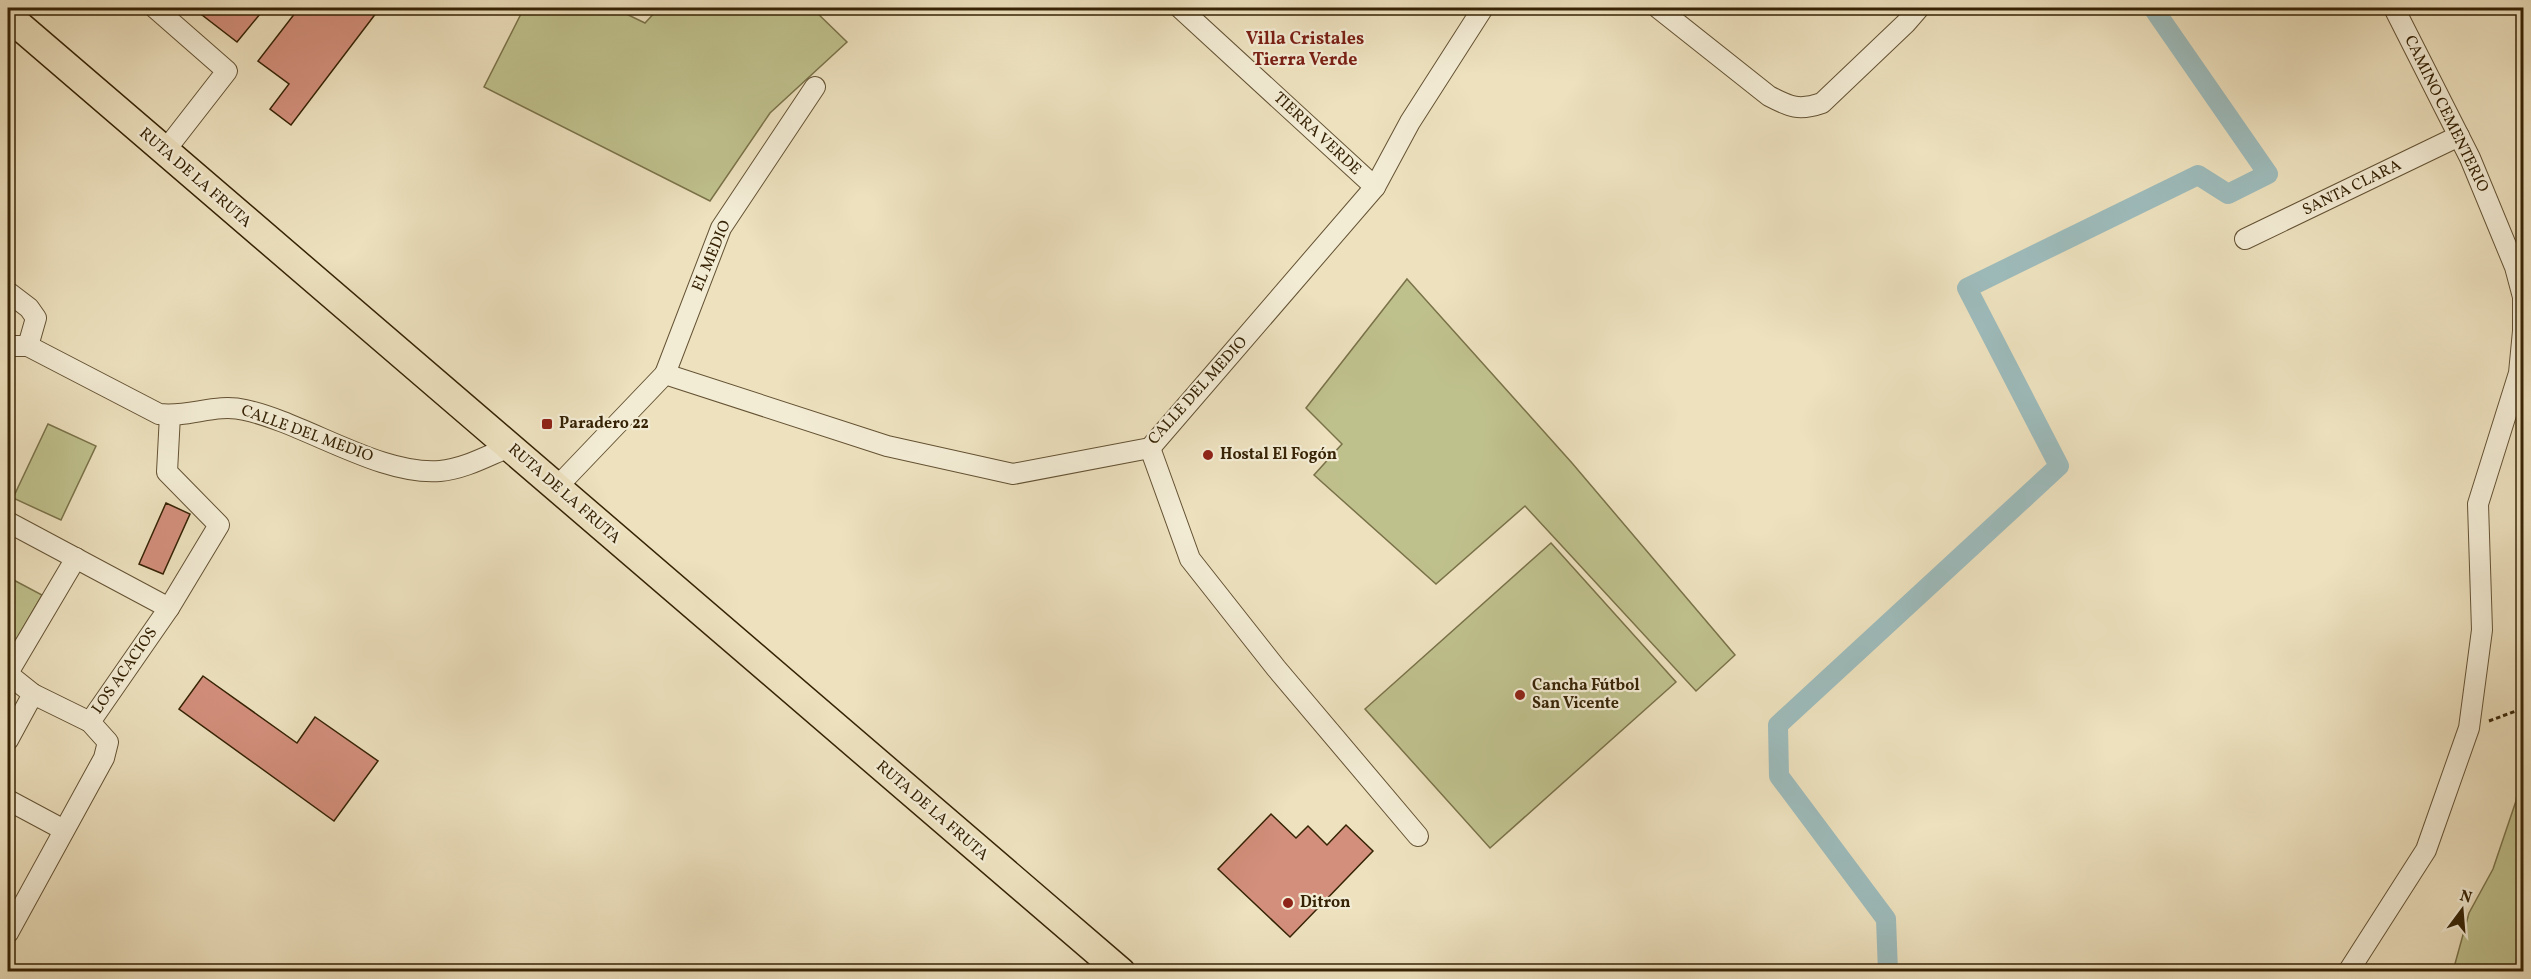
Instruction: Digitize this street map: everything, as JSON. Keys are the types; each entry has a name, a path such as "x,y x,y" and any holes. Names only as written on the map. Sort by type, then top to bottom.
{"highway":[{"name":"RUTA DE LA FRUTA","path":"8,16 1120,972"}],"street":[{"path":"155,8 227,71 165,152"},
{"name":"TIERRA VERDE","path":"1180,8 1375,187"},
{"name":"CALLE DEL MEDIO","path":"666,374 887,446 1013,474 1150,448 1375,187 1410,122 1483,8"},
{"path":"1658,8 1769,96 1786,105 1805,109 1822,103 1919,8"},
{"name":"CAMINO CEMENTERIO","path":"2348,972 2426,850 2469,728 2482,630 2478,504 2519,373 2523,331 2523,297 2511,256 2470,158 2394,8"},
{"name":"EL MEDIO","path":"666,374 721,228 815,87"},
{"name":"SANTA CLARA","path":"2245,239 2459,136"},
{"path":"8,292 29,308 36,318 28,346"},
{"name":"CALLE DEL MEDIO","path":"8,346 28,346 149,410 170,415 219,407 247,410 399,468 425,472 456,469 509,447"},
{"path":"557,487 666,374"},
{"name":"LOS ACACIOS","path":"8,933 107,750 108,742 90,722 169,608 219,525 167,472 170,415"},
{"path":"1150,448 1190,560 1276,668 1419,836"},
{"path":"8,522 169,608"},
{"path":"76,558 8,674 33,694 90,722"},
{"path":"8,740 33,694"},
{"path":"8,800 64,830"}],"path":[{"path":"2469,728 2523,708"}],"green space":[{"path":"524,8 614,8 645,23 659,8 812,8 847,42 770,113 710,201 484,87"},
{"path":"1407,279 1572,463 1735,655 1696,691 1525,506 1436,584 1314,475 1342,444 1306,408"},
{"path":"48,424 96,446 61,520 13,498"},
{"name":"Cancha Fútbol San Vicente","path":"1551,543 1676,682 1490,848 1365,709"},
{"path":"8,577 42,595 8,654"},
{"path":"2523,760 2523,971 2453,971 2469,913 2493,869 2516,801"}],"building":[{"path":"193,8 265,8 237,42"},
{"path":"299,8 380,8 291,125 270,109 289,84 258,61"},
{"path":"166,503 190,514 163,574 139,564"},
{"path":"203,676 297,743 315,717 378,761 334,821 179,709"},
{"name":"Ditron","path":"1271,814 1296,838 1308,826 1327,845 1346,825 1373,851 1290,937 1218,869"}],"waterway":[{"path":"1888,972 1886,919 1779,776 1778,725 2059,466 1967,288 2198,175 2228,194 2268,174 2153,8"}],"place":[{"name":"Paradero 22","path":"547,424"},
{"name":"Hostal El Fogón","path":"1208,455"},
{"name":"Cancha Fútbol San Vicente","path":"1520,695"},
{"name":"Ditron","path":"1288,903"}],"district":[{"name":"Villa Cristales Tierra Verde","path":"1305,49"}]}
